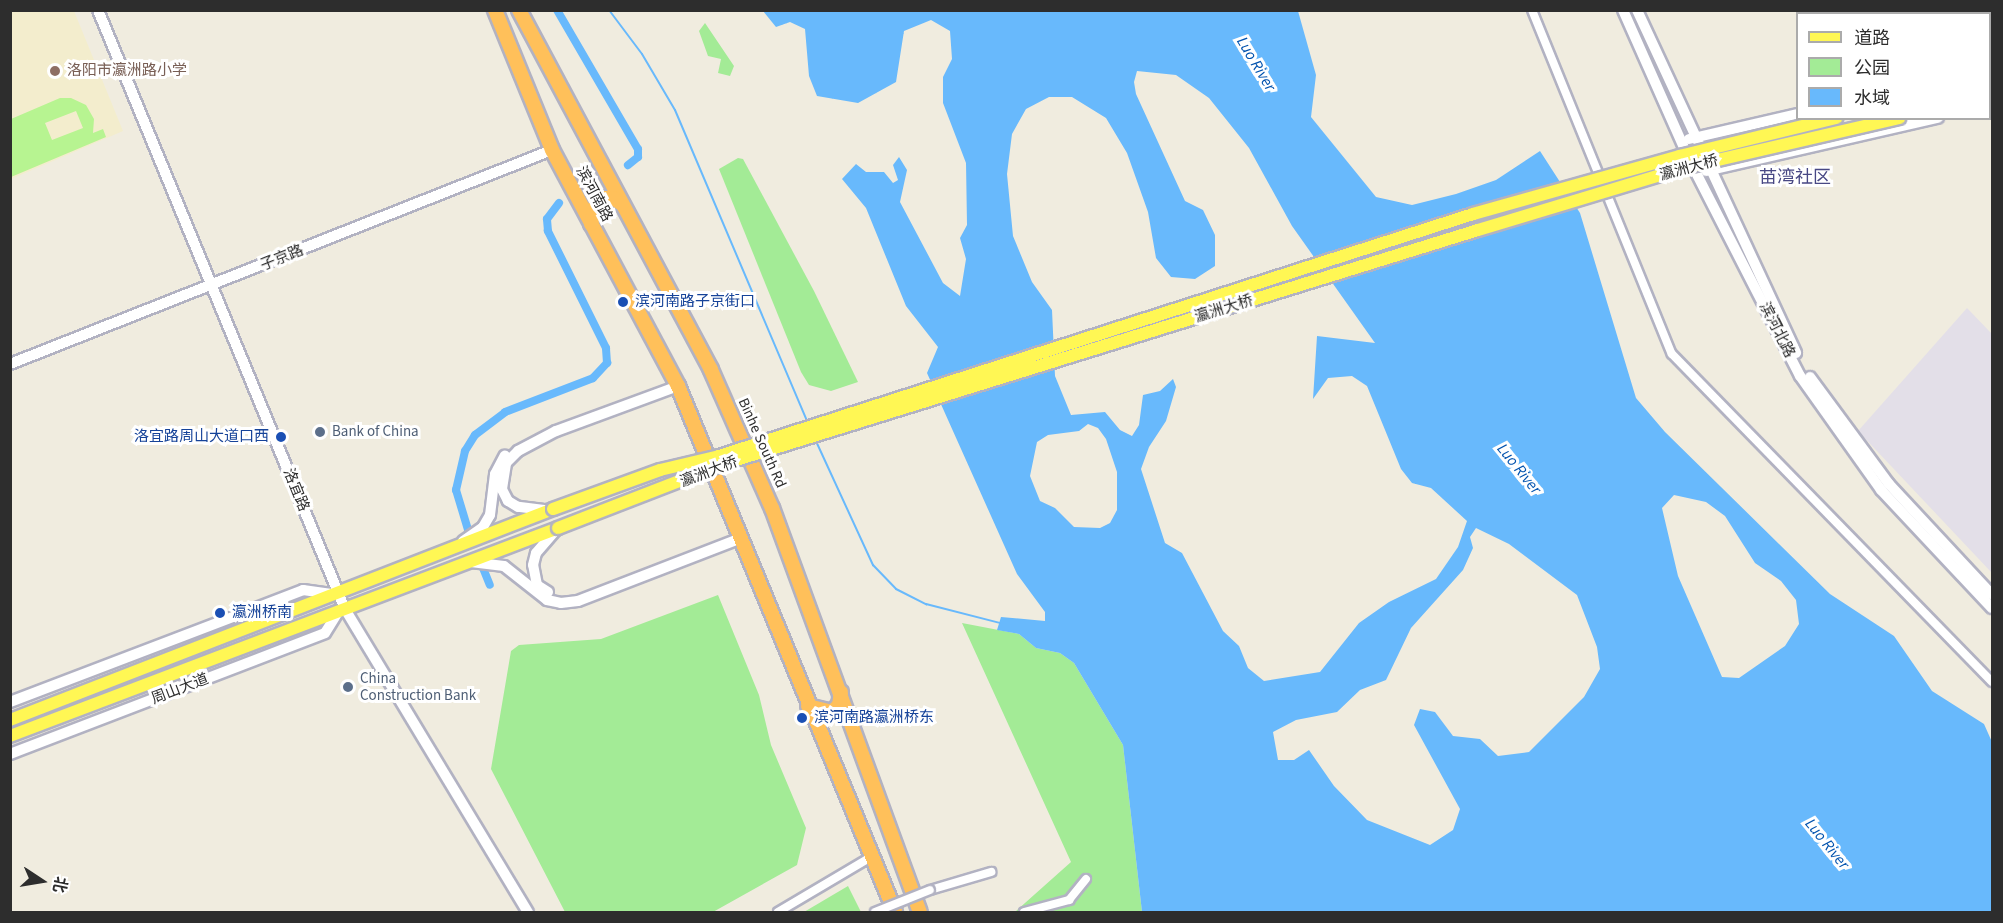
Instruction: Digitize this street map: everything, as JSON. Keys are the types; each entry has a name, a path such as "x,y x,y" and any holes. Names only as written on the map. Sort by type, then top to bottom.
{"highway":[{"name":"滨河南路","path":"495,10 552,150 678,386"},
{"name":"Binhe South Rd","path":"519,10 711,370 772,508 841,687 920,912"},
{"path":"591,224 597,198 612,198 623,204"},
{"path":"678,386 739,539 895,912"},
{"path":"808,706 832,712 839,705 841,687"}],"main road":[{"name":"洛宜路","path":"91,10 210,287"},
{"name":"洛宜路","path":"98,10 333,593 521,912"},
{"name":"滨河北路","path":"1623,10 1681,141 1800,376 1881,490 1992,608"},
{"name":"滨河北路","path":"1637,10 1804,369 1889,484 1992,595"},
{"path":"1681,141 1796,114"},
{"name":"瀛洲大桥","path":"553,509 660,470 730,452 1473,214 1680,156 1828,120"},
{"name":"瀛洲大桥","path":"558,528 723,464 1500,223 1683,168 1890,120"},
{"path":"1697,174 1929,120"},
{"name":"子京路","path":"10,364 210,287 552,150"},
{"path":"457,546 483,527 490,515 495,474 504,456 520,443 678,386"},
{"path":"553,509 518,507 508,501 501,478 506,463 518,451 556,431"},
{"path":"10,720 553,509"},
{"path":"558,528 536,553 533,575 537,585 556,596 598,592"},
{"name":"周山大道","path":"10,736 558,528"},
{"path":"464,562 504,566 547,600 578,601 739,539"},
{"path":"10,702 303,590 333,593"},
{"name":"洛宜路","path":"342,610 528,912"},
{"name":"周山大道","path":"10,754 325,633 342,610"}],"street":[{"path":"1532,10 1672,354 1992,682"},
{"path":"778,912 871,857"},
{"path":"875,912 930,890 991,872"},
{"path":"1024,912 1069,900 1086,879"}],"shaded area":[{"name":"洛阳市瀛洲路小学","path":"11,11 74,11 123,131 11,179"},
{"path":"1967,308 1992,334 1992,573 1858,431"}],"green space":[{"path":"705,23 734,66 730,76 718,73 721,59 708,56 699,31"},
{"path":"60,98 71,98 86,105 94,119 93,133 103,129 106,137 11,177 11,119","holes":["76,111 83,128 52,140 45,123"]},
{"path":"738,158 743,159 814,291 858,382 831,391 809,385 801,372 719,169"},
{"path":"718,595 759,695 771,745 806,828 797,865 713,912 565,912 491,769 511,651 519,645 601,639"},
{"path":"962,623 1019,634 1036,648 1060,653 1074,663 1123,745 1142,912 1015,912 1071,862"},
{"path":"848,886 861,912 804,912"}],"water":[{"name":"Luo River","path":"763,11 1298,11 1316,75 1311,117 1376,197 1412,205 1456,194 1496,180 1540,151 1580,213 1636,398 1665,432 1830,594 1894,636 1932,691 1984,724 1992,742 1992,912 1142,912 1123,745 1074,663 1060,653 1036,648 1019,634 997,630 1001,617 1045,621 1045,612 1017,574 927,373 938,347 906,306 866,208 842,179 856,164 866,172 884,172 893,183 898,180 893,165 899,157 907,170 900,202 943,283 960,296 966,259 960,238 967,225 966,163 943,103 943,77 952,59 950,31 931,20 904,31 896,82 858,103 817,96 809,76 805,29 790,22 776,27","holes":["1137,71 1176,75 1209,98 1249,148 1292,226 1375,343 1317,336 1313,399 1328,378 1352,376 1367,386 1401,469 1412,483 1431,488 1467,521 1458,547 1436,579 1389,602 1359,623 1320,672 1264,681 1248,668 1239,646 1223,631 1182,553 1165,543 1141,469 1149,447 1166,421 1176,387 1173,379 1160,391 1143,395 1139,425 1132,436 1120,430 1105,412 1071,415 1055,376 1052,310 1032,282 1013,236 1007,174 1012,134 1026,109 1049,97 1072,97 1106,118 1127,153 1148,212 1156,258 1171,277 1195,279 1215,266 1215,235 1203,210 1185,201 1136,94 1134,82","1088,424 1098,428 1106,439 1117,472 1117,510 1110,523 1100,528 1074,527 1055,508 1040,501 1030,476 1037,442 1048,435 1079,431","1674,495 1706,502 1725,516 1755,563 1781,581 1796,600 1799,624 1785,646 1739,678 1722,677 1678,576 1662,508","1476,528 1509,544 1577,595 1597,647 1600,669 1584,697 1529,752 1498,756 1480,739 1453,736 1435,712 1420,709 1414,725 1460,809 1453,830 1430,845 1367,820 1334,786 1309,750 1294,760 1278,760 1273,732 1296,720 1337,712 1360,690 1386,680 1411,628 1463,570 1473,548 1470,537"]}],"waterway":[{"path":"557,10 638,149 638,157 628,165"},
{"path":"609,10 642,54 675,110 808,423"},
{"path":"469,533 456,490 465,451 475,435 505,412 593,378 607,363 606,348 548,231 547,219 559,203"},
{"path":"815,439 873,565 896,589 926,604 1000,623"},
{"path":"483,568 490,585"}],"place":[{"name":"洛阳市瀛洲路小学","path":"55,71"},
{"name":"滨河南路子京街口","path":"623,302"},
{"name":"Bank of China","path":"320,432"},
{"name":"洛宜路周山大道口西","path":"281,437"},
{"name":"瀛洲桥南","path":"220,613"},
{"name":"China Construction Bank","path":"348,687"},
{"name":"滨河南路瀛洲桥东","path":"802,718"}],"district":[{"name":"苗湾社区","path":"1795,178"}]}
